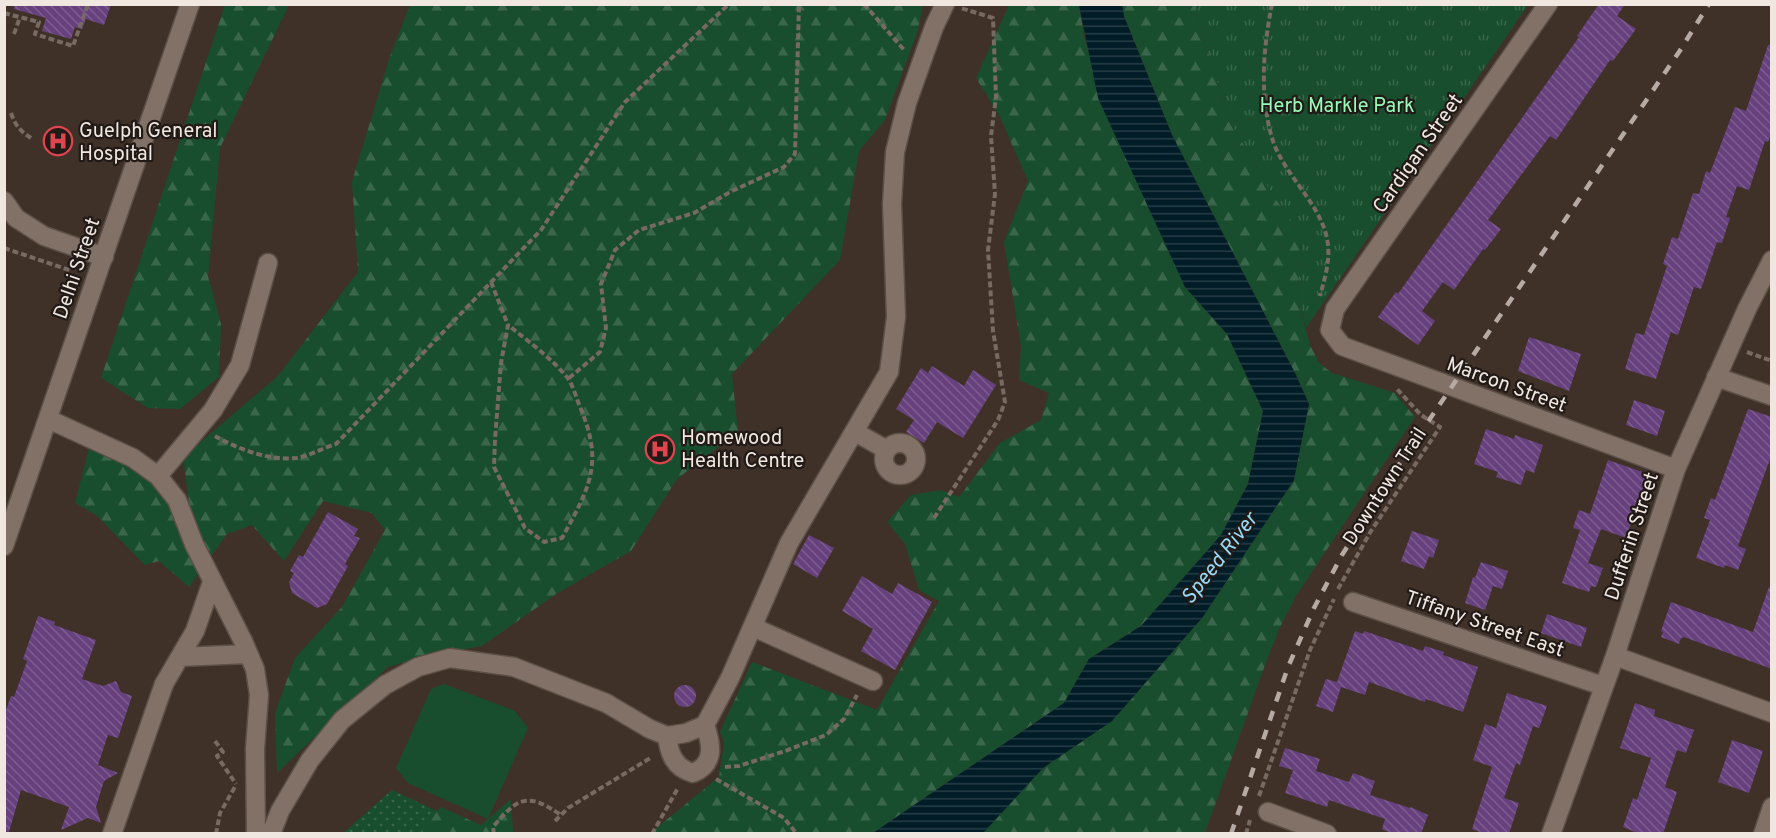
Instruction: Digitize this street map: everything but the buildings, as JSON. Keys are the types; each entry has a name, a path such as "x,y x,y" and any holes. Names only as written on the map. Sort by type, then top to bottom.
{"street":[{"name":"Delhi Street","path":"4,546 190,4"},
{"name":"Cardigan Street","path":"1330,330 1335,309 1548,4"},
{"path":"668,741 705,725 730,678 789,543 889,372 897,317 892,204 895,152 907,103 934,27 953,6"},
{"path":"4,201 16,218 44,236 104,257"},
{"name":"Dufferin Street","path":"1551,834 1615,656 1676,469 1772,260"},
{"path":"158,476 213,410 240,365 268,263"},
{"name":"Marcon Street","path":"1330,330 1342,346 1676,469"},
{"path":"1716,378 1772,396"},
{"path":"48,419 133,458 158,476 177,501 212,582 255,669 259,695 255,749 256,834"},
{"path":"855,432 887,450"},
{"path":"112,834 164,684 195,631 212,582"},
{"name":"Tiffany Street East","path":"1353,602 1603,686"},
{"path":"753,627 869,680"},
{"path":"180,657 249,654"},
{"path":"1615,656 1772,712"},
{"path":"271,834 280,811 310,760 342,720 385,685 418,667 450,658 514,667 606,703 668,741 673,760 681,768 694,771 709,762 711,745 705,725"},
{"path":"1260,807 1327,834"},
{"path":"1763,834 1772,807"}],"path":[{"path":"4,13 39,22 35,34 73,46 88,4"},
{"path":"199,427 228,444 277,459 298,458 336,444 541,230 625,102 729,4"},
{"path":"569,378 600,352 606,328 601,284 615,250 639,230 694,213 730,192 784,167 795,154 799,4"},
{"path":"864,4 920,67"},
{"path":"1272,4 1263,88 1266,111 1274,142 1288,169 1317,213 1325,234 1328,246 1325,277 1319,298"},
{"path":"934,518 998,420 1005,402 993,331 988,250 995,194 991,136 996,97 993,18 953,6"},
{"path":"14,34 20,17"},
{"path":"11,113 14,123 31,138"},
{"path":"4,248 72,271"},
{"path":"491,282 508,324 569,378 586,420 594,450 590,481 562,538 544,543 525,528 494,467 501,363 508,324"},
{"path":"1747,352 1772,361"},
{"name":"Downtown Trail","path":"1246,834 1260,807 1310,650 1343,579 1371,531 1440,426 1421,415 1395,387"},
{"path":"652,834 694,771 739,766 826,735 844,719 869,680"},
{"path":"215,741 223,752 217,756 236,784"},
{"path":"555,821 568,808 668,741"},
{"path":"694,771 784,818 797,834"},
{"path":"236,784 255,785"},
{"path":"216,834 220,813 236,784"},
{"path":"494,834 493,827 508,808 517,802 526,800 543,803 561,815"}],"green space":[{"name":"Herb Markle Park","path":"1197,4 1528,5 1306,328 1297,297 1302,249 1294,224 1272,194 1229,119 1195,10"},
{"path":"225,5 289,5 220,148 208,276 221,324 219,377 180,409 148,408 101,378"},
{"path":"410,5 923,5 918,30 885,120 859,151 840,260 732,374 738,432 677,479 631,551 556,594 482,646 426,656 388,667 277,773 275,713 295,658 342,607 385,530 372,513 323,501 284,561 252,525 227,534 189,587 159,561 145,565 96,515 75,503 90,445 189,503 183,457 277,377 358,272 352,182 390,56"},
{"path":"1009,5 1079,5 1085,41 1185,287 1227,334 1263,411 1248,484 1221,535 1141,626 1089,659 1064,703 873,833 649,834 719,777 724,743 720,732 752,662 877,710 939,601 919,590 905,544 887,522 911,495 941,490 959,497 1000,443 1041,420 1049,393 1019,380 1021,346 1004,242 1028,181 999,115 976,78"},
{"path":"1122,5 1197,5 1195,10 1229,119 1272,194 1294,224 1302,249 1297,297 1310,345 1319,363 1332,373 1395,393 1415,417 1296,596 1279,629 1205,833 981,834 1043,768 1112,721 1202,618 1294,480 1309,404 1172,135 1124,16"},
{"path":"444,684 515,711 528,728 488,819 408,783 396,768 431,689"},
{"path":"392,790 482,832 484,834 342,834"},
{"path":"511,799 513,833 420,833 441,807 481,825"}],"water":[{"name":"Speed River","path":"1079,5 1122,5 1124,16 1172,135 1295,373 1309,404 1294,480 1202,618 1112,721 1043,768 985,831 981,834 873,833 1064,703 1089,659 1141,626 1221,535 1248,484 1263,411 1227,334 1185,287 1098,98"}],"railway":[{"path":"1231,834 1288,667 1314,608 1342,555 1400,463 1679,52 1709,4"}],"place":[{"name":"Guelph General Hospital","path":"58,141"},
{"name":"Homewood Health Centre","path":"660,449"}]}
